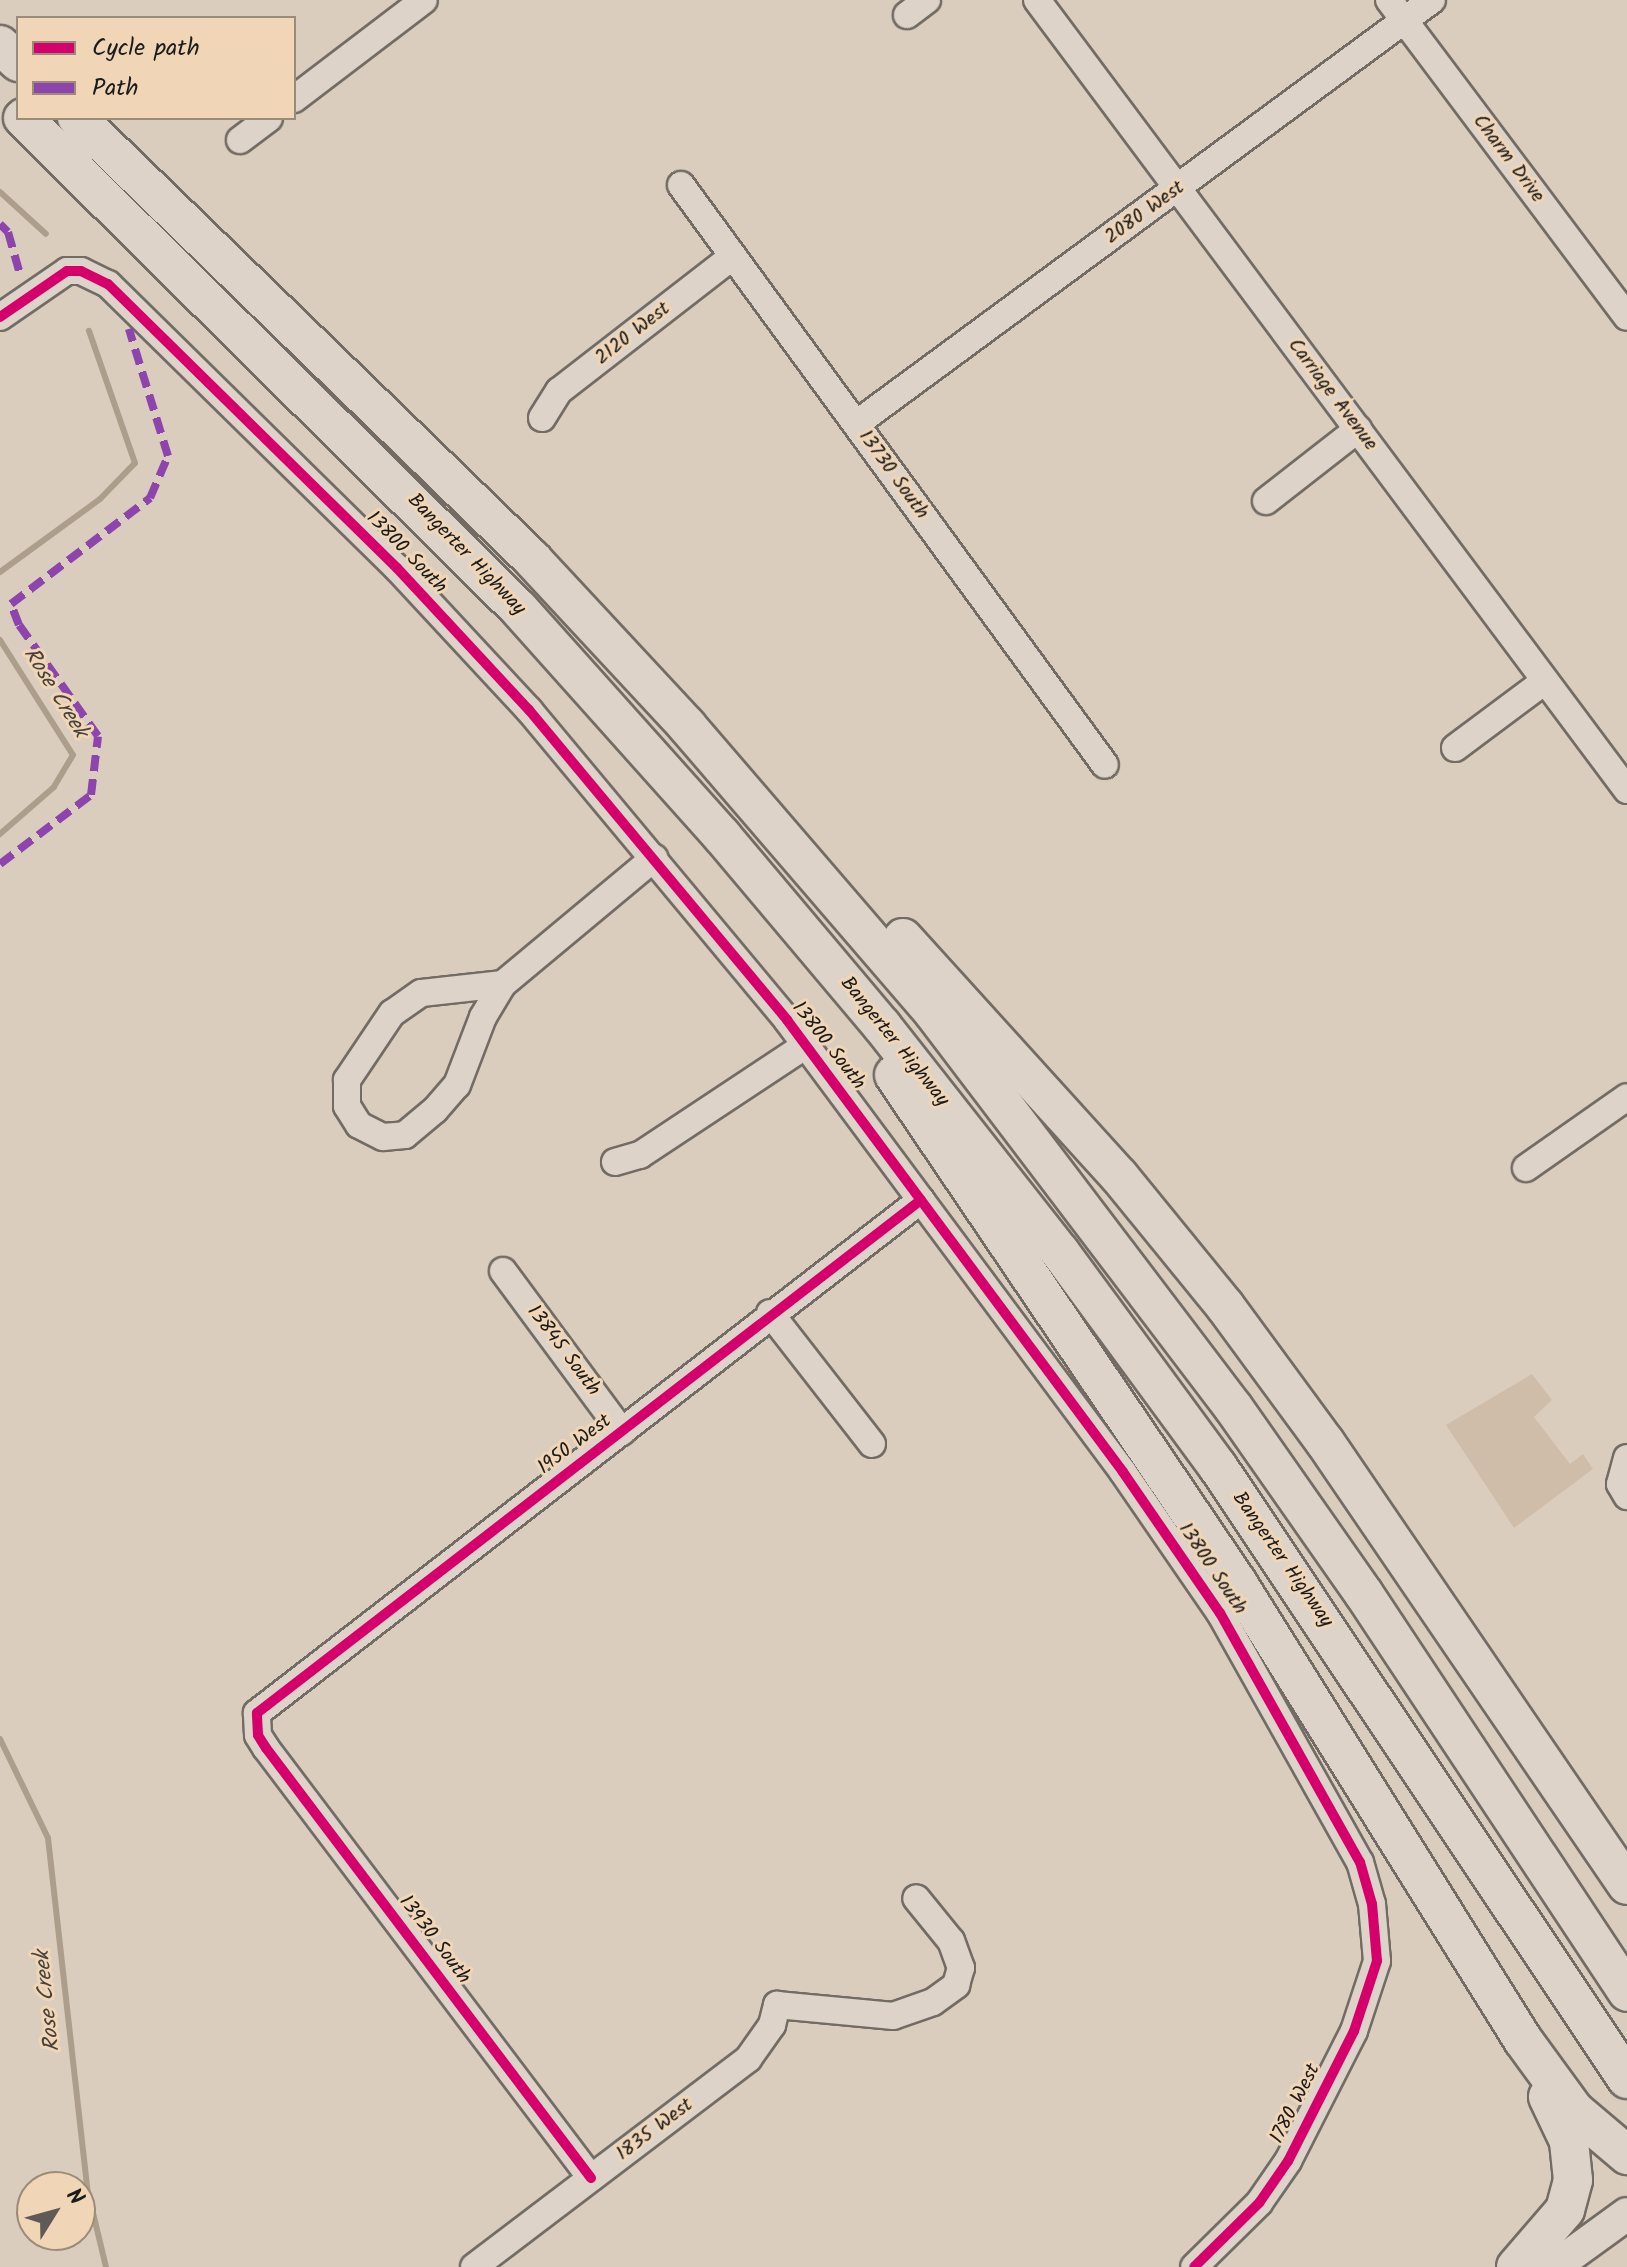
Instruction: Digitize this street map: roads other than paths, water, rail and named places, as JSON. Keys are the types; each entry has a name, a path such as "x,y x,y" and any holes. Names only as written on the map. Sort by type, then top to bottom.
{"highway":[{"path":"0,45 16,60"},
{"path":"0,96 16,111"},
{"name":"Bangerter Highway","path":"25,120 410,496 722,836 943,1101 1149,1371 1284,1561 1627,2079"},
{"path":"79,120 465,491 687,726 924,1001 1120,1253 1364,1594 1627,1992"},
{"path":"687,726 850,880 1173,1240 1325,1442 1627,1885"},
{"path":"722,836 855,1019 1237,1582 1523,2040 1574,2110 1627,2155"},
{"path":"1516,2267 1565,2210 1574,2163 1523,2040"}],"main road":[{"path":"1554,2267 1627,2214"}],"street":[{"path":"296,97 424,0"},
{"name":"Carriage Avenue","path":"1037,0 1627,790"},
{"name":"2080 West","path":"856,424 1179,188 1397,10 1432,0"},
{"name":"Charm Drive","path":"1397,10 1627,317"},
{"path":"240,140 266,120"},
{"name":"13730 South","path":"681,185 1105,765"},
{"name":"2120 West","path":"542,418 559,391 733,256"},
{"name":"13800 South","path":"0,317 67,271 95,276 119,293 302,472 529,710 806,1045 1220,1613 1354,1850 1376,1930"},
{"path":"1266,501 1358,429"},
{"path":"1455,748 1545,681"},
{"path":"503,984 421,993 392,1013 347,1080 347,1106 359,1125 383,1137 405,1135 435,1110 457,1085 483,1017 503,984 654,858"},
{"path":"615,1162 640,1155 806,1045"},
{"path":"1526,1168 1627,1097"},
{"name":"1950 West","path":"254,1720 266,1702 921,1200"},
{"name":"13845 South","path":"503,1271 622,1432"},
{"path":"770,1313 872,1444"},
{"name":"13930 South","path":"254,1720 266,1748 591,2178"},
{"name":"1835 West","path":"474,2267 748,2059 772,2025 777,2005 893,2016 933,2002 956,1985 961,1968 951,1941 916,1898"},
{"name":"1780 West","path":"1194,2267 1259,2203 1288,2161 1354,2031 1377,1961 1376,1930"}],"waterway":[{"name":"Rose Creek","path":"0,192 46,234"},
{"name":"Rose Creek","path":"0,572 100,499 135,463 89,331"},
{"name":"Rose Creek","path":"0,640 73,755 54,787 0,834"},
{"name":"Rose Creek","path":"0,1739 48,1838 88,2192 106,2267"}]}
